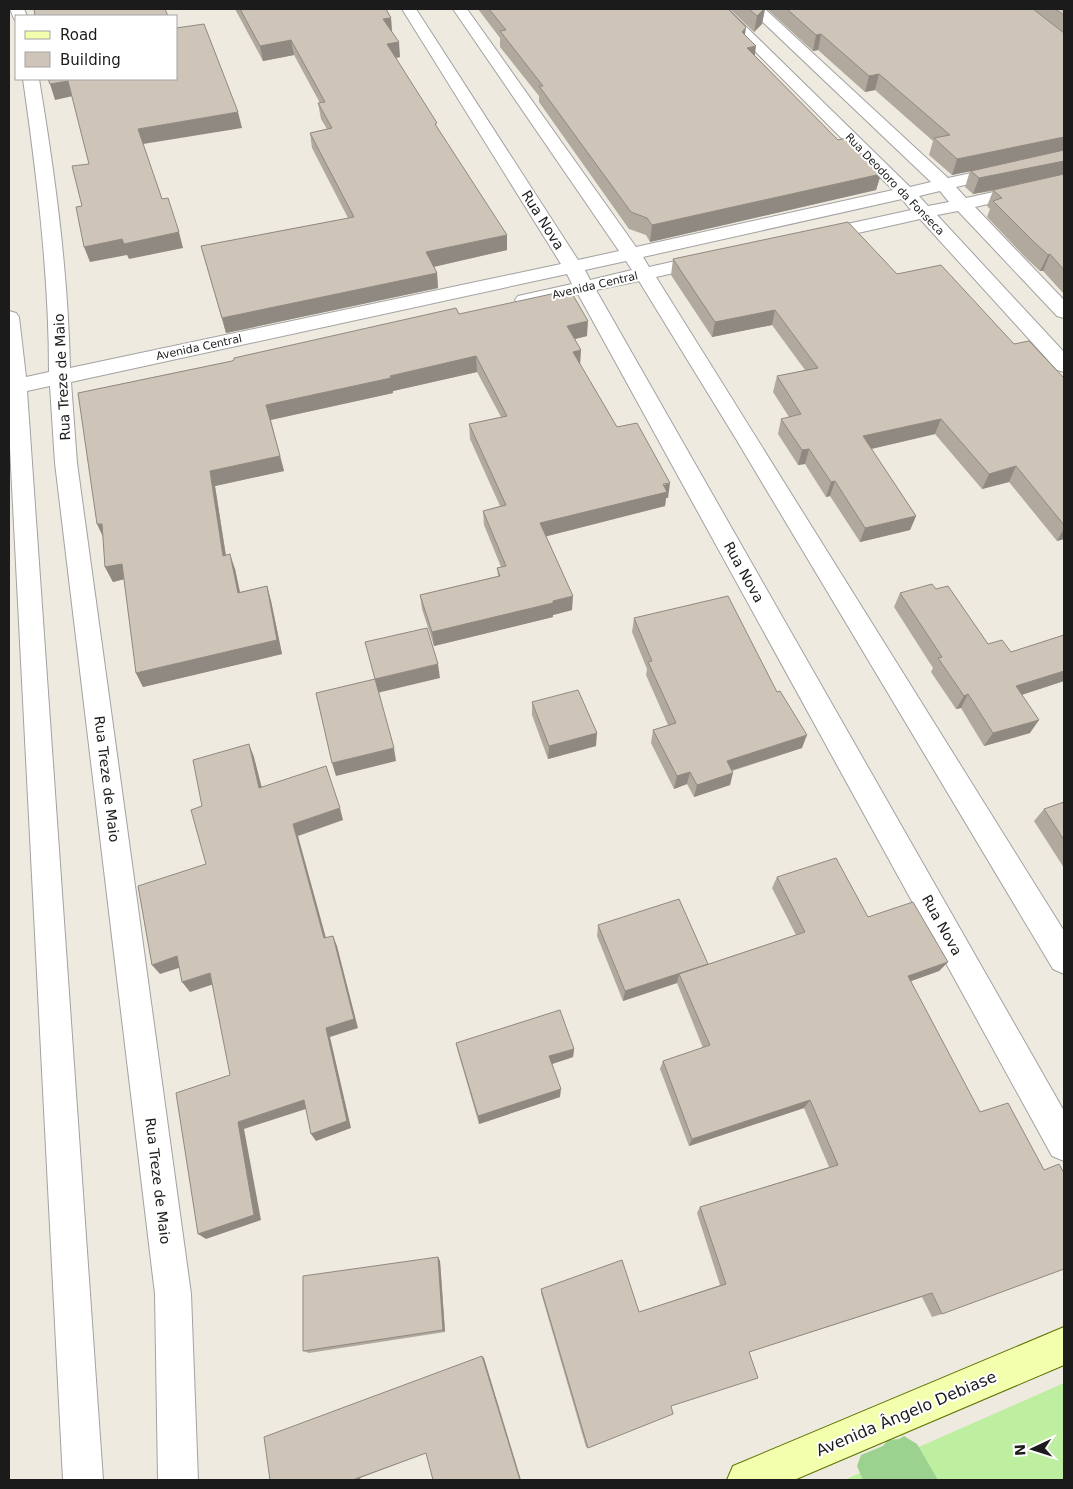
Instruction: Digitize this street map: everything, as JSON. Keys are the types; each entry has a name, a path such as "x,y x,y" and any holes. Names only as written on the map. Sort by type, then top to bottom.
{"street":[{"name":"Rua Nova","path":"409,9 578,277 1064,1144"},
{"path":"460,9 632,254 746,437 1064,959"},
{"name":"Rua Deodoro da Fonseca","path":"720,9 905,192 1064,365"},
{"path":"756,9 943,184 1064,312"},
{"name":"Rua Treze de Maio","path":"31,80 47,184 59,310 38,400 83,1480"},
{"name":"Avenida Central","path":"506,304 632,254 1064,158"},
{"path":"798,240 1064,182"},
{"name":"Avenida Central","path":"38,400 578,277 644,273 722,257"},
{"name":"Rua Treze de Maio","path":"9,317 38,400 66,463 173,1294 178,1480"},
{"name":"Avenida Ângelo Debiase","path":"747,1480 1064,1346"}],"green space":[{"path":"1064,1383 1064,1480 844,1480"},
{"path":"904,1436 917,1444 938,1480 863,1480 857,1466 861,1455 883,1446 888,1440 899,1439"}],"building":[{"path":"34,9 165,9 168,15 35,15"},
{"path":"240,9 386,9 391,18 383,19 399,42 387,44 437,123 435,124 507,235 426,252 437,273 222,318 201,246 354,217 310,133 332,128 318,103 325,102 291,40 260,46"},
{"path":"489,9 728,9 746,27 742,32 756,46 747,48 838,140 846,138 881,174 652,225 647,218 631,212 539,86 543,86 500,31 506,30"},
{"path":"749,9 764,9 757,16"},
{"path":"787,9 1033,9 1064,33 1064,137 957,159 934,138 950,135 879,74 869,76 821,34 816,35"},
{"path":"1055,9 1064,9 1064,15"},
{"path":"204,24 238,112 138,129 162,199 168,198 179,232 124,244 122,239 84,247 76,207 82,206 72,166 89,164 68,81 50,84 48,80 178,80 178,28"},
{"path":"1064,150 1064,161 979,178 971,171"},
{"path":"1064,174 1064,270 1050,254 1048,255 993,201 1002,198 993,190"},
{"path":"848,222 897,274 941,265 1014,344 1029,341 1064,378 1064,525 1016,466 989,474 941,419 863,436 916,516 865,528 835,481 831,482 809,449 802,450 781,419 801,414 777,376 818,368 775,310 715,322 673,259"},
{"path":"570,290 588,321 567,326 581,350 573,352 617,427 637,423 670,483 663,484 667,492 540,523 573,596 553,601 553,603 432,632 420,595 500,576 497,568 506,566 483,511 506,505 469,424 507,416 476,356 390,376 391,378 266,405 280,456 210,471 223,556 230,554 238,593 267,586 277,640 136,673 122,564 105,567 102,524 97,524 78,393 232,361 234,358 456,308 459,314"},
{"path":"932,584 936,589 948,586 988,644 1002,640 1011,652 1064,635 1064,671 1016,686 1039,720 993,733 968,694 964,696 938,658 942,657 900,593"},
{"path":"728,596 777,692 780,691 807,735 727,761 733,773 697,785 690,772 677,776 653,730 676,723 648,662 652,661 634,618"},
{"path":"427,628 438,664 375,679 365,642"},
{"path":"375,679 394,748 332,763 316,693"},
{"path":"578,690 597,733 549,746 532,702"},
{"path":"249,744 259,788 326,766 340,808 293,824 324,938 333,936 354,1019 326,1028 347,1121 311,1134 304,1100 238,1122 254,1215 198,1234 176,1093 230,1075 210,973 182,982 177,956 152,965 138,886 206,864 191,810 202,806 193,760"},
{"path":"1064,802 1064,840 1044,809"},
{"path":"836,858 868,917 913,902 948,962 908,976 980,1112 1008,1103 1044,1170 1059,1164 1064,1173 1064,1269 942,1314 932,1293 749,1352 758,1378 671,1406 673,1414 588,1448 541,1289 622,1260 639,1312 726,1284 700,1207 838,1165 810,1100 692,1139 663,1061 710,1045 679,974 805,932 777,877"},
{"path":"679,899 708,964 625,991 598,925"},
{"path":"560,1010 574,1049 549,1056 561,1089 478,1116 456,1043"},
{"path":"438,1257 443,1330 303,1351 303,1276"},
{"path":"482,1356 520,1480 433,1480 426,1453 355,1480 270,1480 264,1437"}]}
